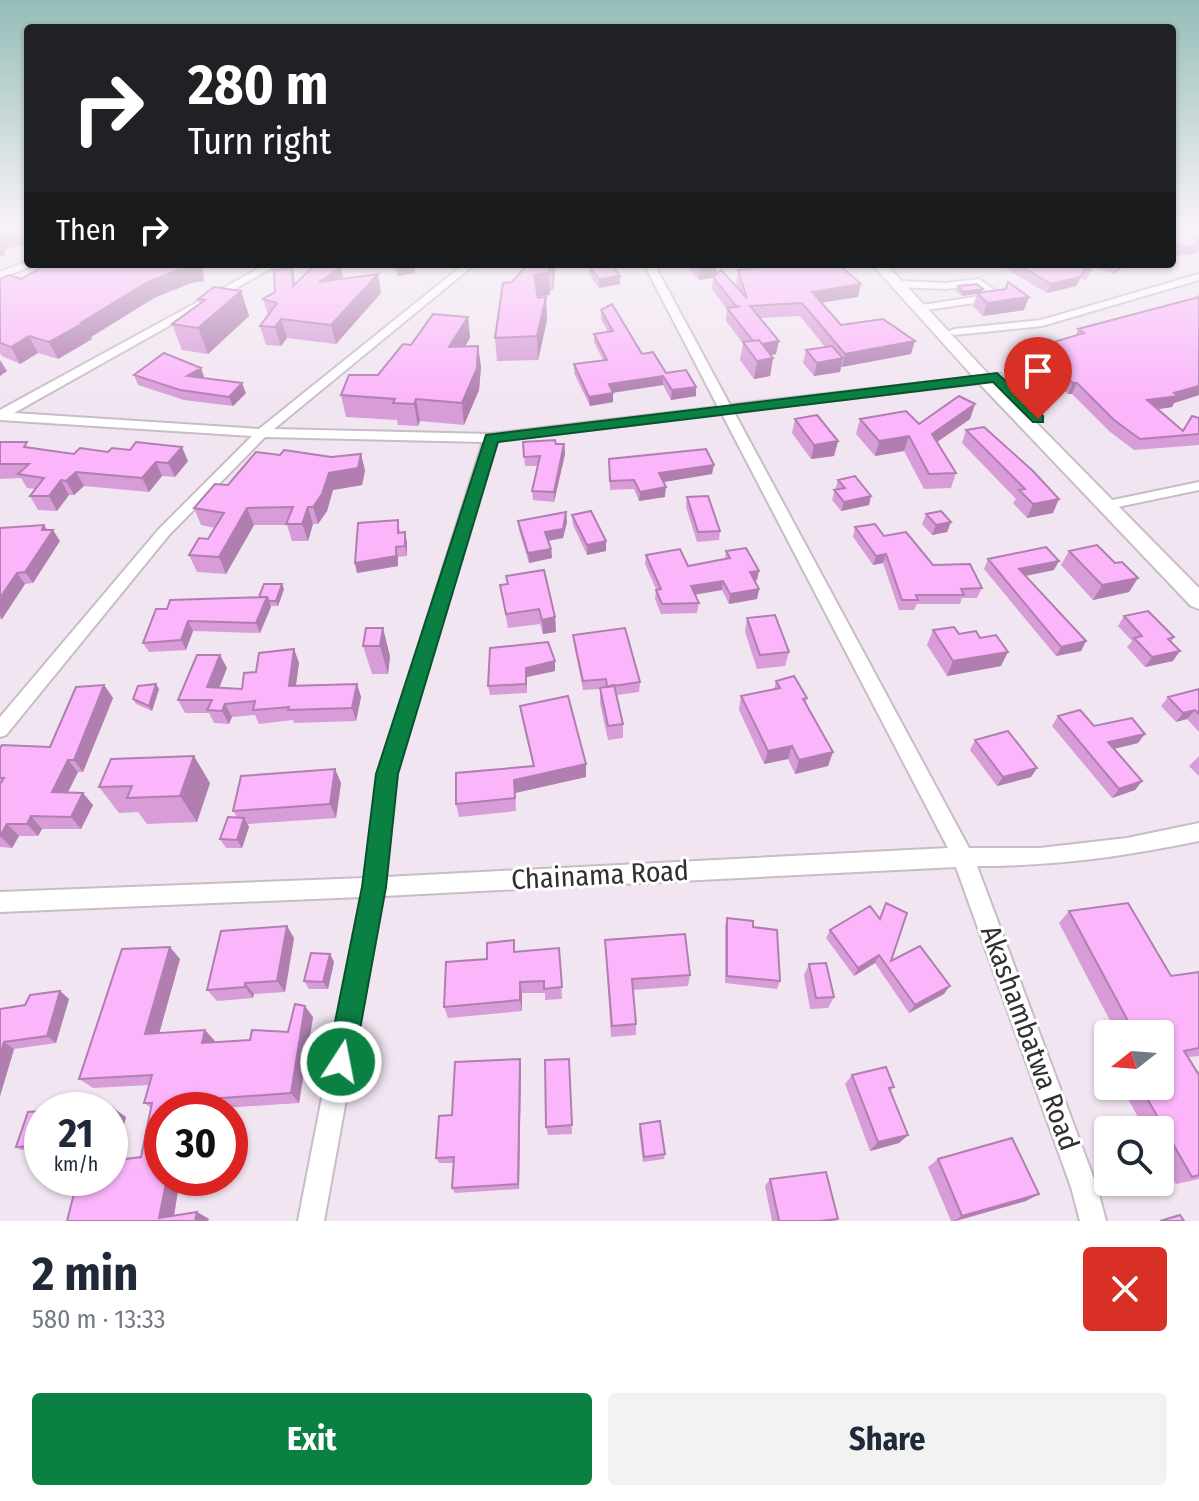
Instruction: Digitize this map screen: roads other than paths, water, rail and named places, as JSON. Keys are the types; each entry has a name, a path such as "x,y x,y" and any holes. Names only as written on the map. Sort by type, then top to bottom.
{"main road":[{"path":"906,287 990,378 1115,504 1199,582"},
{"path":"925,307 954,332 990,378"},
{"path":"1115,504 1199,601"}],"street":[{"path":"0,416 233,287"},
{"path":"0,730 164,532 262,433 442,287"},
{"name":"Akashambatwa Road","path":"661,287 963,857 1084,1187 1093,1221"},
{"path":"946,287 962,302"},
{"path":"925,307 997,297 985,287"},
{"path":"954,332 1042,323 1165,287"},
{"path":"0,416 262,433 491,438 990,378"},
{"path":"311,1221 374,887 387,774 491,438"},
{"path":"1115,504 1199,486"},
{"name":"Chainama Road","path":"0,902 374,887 963,857 1040,857 1127,847 1199,832"}]}
